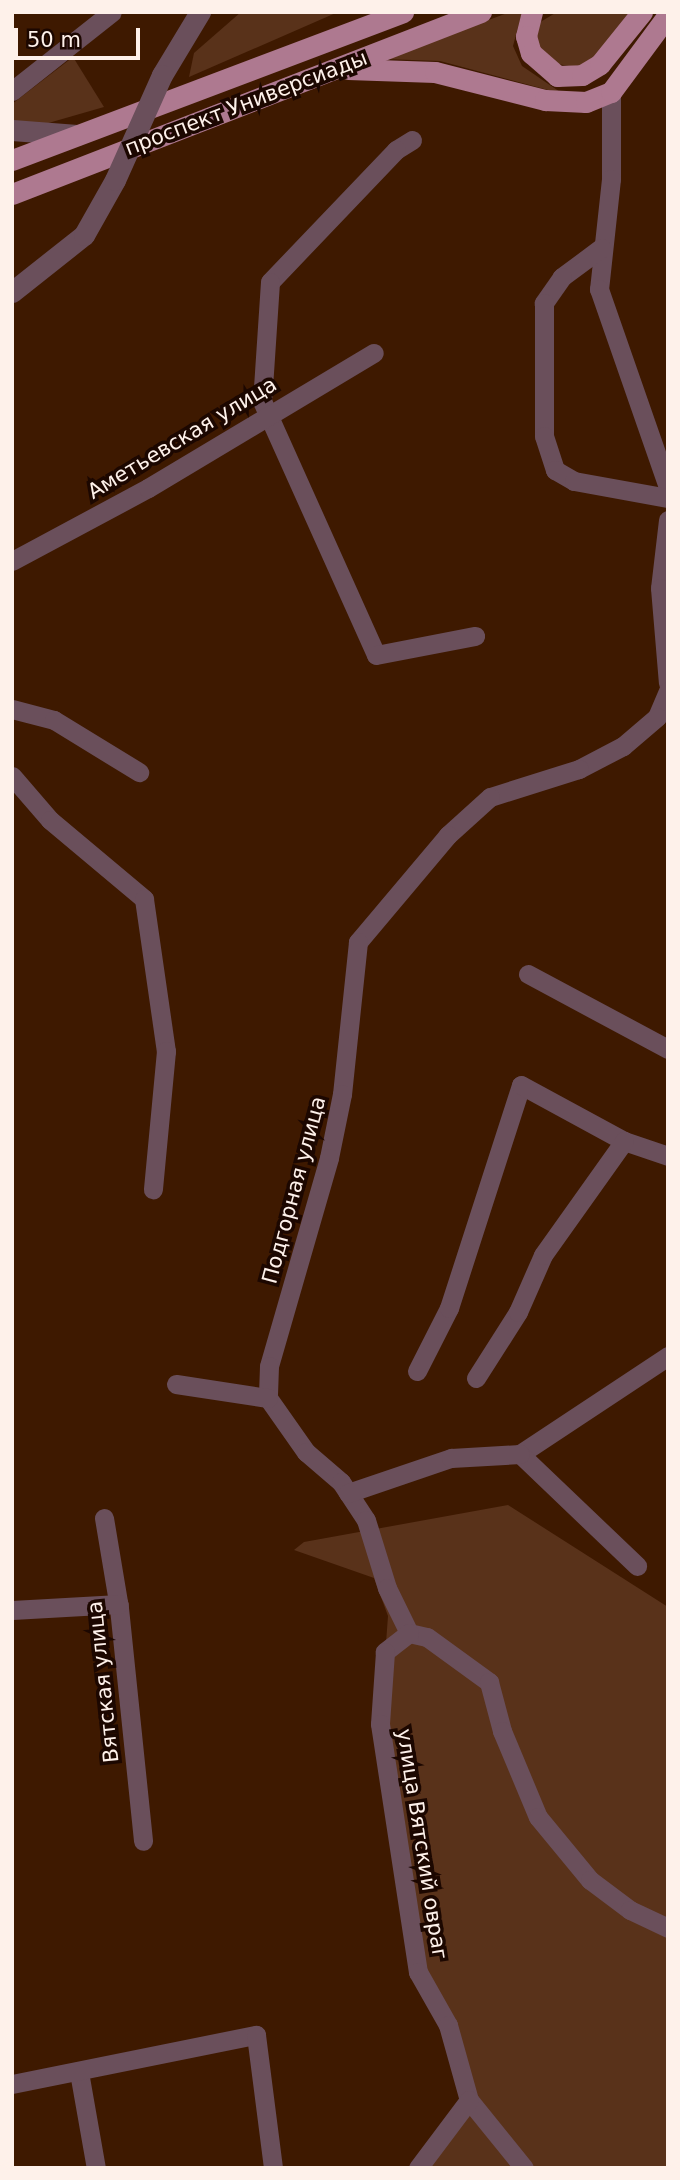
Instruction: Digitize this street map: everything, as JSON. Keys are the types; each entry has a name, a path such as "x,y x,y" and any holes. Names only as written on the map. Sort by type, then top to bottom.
{"main road":[{"name":"проспект Универсиады","path":"12,160 403,12"},
{"name":"проспект Универсиады","path":"12,194 481,12"},
{"path":"532,12 526,36 531,53 557,76 582,75 600,64 642,12"},
{"path":"337,69 435,72 544,100 586,102 611,92 668,15"}],"street":[{"path":"12,91 112,12"},
{"path":"12,292 84,235 115,180 162,75 200,12"},
{"path":"360,28 382,12"},
{"path":"611,92 611,178 601,247 599,289 668,487"},
{"path":"12,130 76,135"},
{"path":"412,140 396,150 270,282 262,401 376,655 475,636"},
{"path":"601,247 562,277 544,303 544,436 555,470 574,481 668,498"},
{"name":"Аметьевская улица","path":"12,561 148,488 268,412 374,353"},
{"path":"668,520 660,588 668,683"},
{"name":"Подгорная улица","path":"268,1398 269,1366 329,1158 342,1094 358,943 448,835 490,797 579,769 623,746 657,717 668,691"},
{"path":"12,709 54,720 139,772"},
{"path":"12,776 50,820 144,899 166,1051 153,1189"},
{"path":"528,974 668,1049"},
{"path":"417,1371 449,1308 521,1085 624,1140 668,1156"},
{"path":"476,1378 518,1312 543,1255 624,1140"},
{"path":"348,1493 451,1458 520,1454 668,1356"},
{"path":"176,1384 268,1398 306,1452 348,1493 366,1520 387,1588 409,1633 427,1637 489,1682 502,1731 538,1816 590,1880 631,1910 668,1928"},
{"path":"520,1454 637,1566"},
{"name":"Вятская улица","path":"104,1518 118,1604 143,1841"},
{"path":"12,1611 118,1604"},
{"name":"улица Вятский овраг","path":"409,1633 385,1652 380,1724 418,1972 448,2025 469,2100 524,2168"},
{"path":"12,2084 256,2035 273,2168"},
{"path":"79,2072 96,2168"},
{"path":"418,2168 469,2100"}],"shaded area":[{"path":"241,12 338,12 189,77 194,53"},
{"path":"510,12 522,12 513,46 522,66 563,94 440,61 384,59"},
{"path":"557,12 631,12 598,57 580,68 547,62 534,37 537,24"},
{"path":"73,57 104,107 31,128 12,125 12,104"},
{"path":"508,1505 668,1607 668,2168 412,2168 469,2091 418,1972 380,1724 388,1616 374,1578 294,1550 304,1542"}]}
